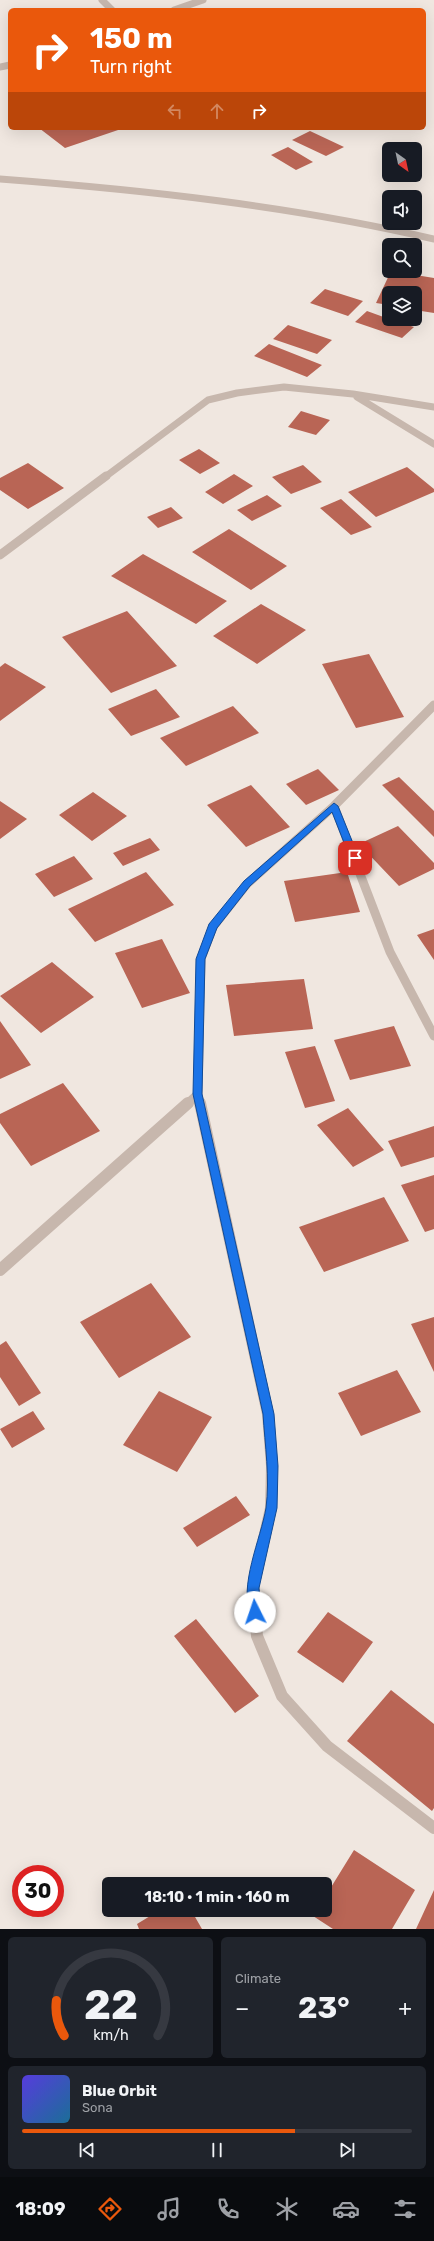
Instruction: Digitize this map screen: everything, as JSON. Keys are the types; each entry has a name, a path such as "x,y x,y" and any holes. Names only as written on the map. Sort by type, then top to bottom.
{"street":[{"path":"102,0 110,8"},
{"path":"180,8 203,0"},
{"path":"0,179 128,190 370,224 434,239"},
{"path":"0,555 208,400 237,392 284,387 353,394 434,407"},
{"path":"353,394 434,444"},
{"path":"434,705 334,806 247,884 213,927 201,959 198,1094 268,1414 272,1466 271,1508 253,1588 256,1636 282,1696 327,1746 434,1828"},
{"path":"334,806 390,952 434,1036"},
{"path":"0,1270 198,1094"}],"building":[{"path":"42,130 118,130 65,148"},
{"path":"310,131 344,147 326,156 292,140"},
{"path":"288,147 313,162 296,170 271,155"},
{"path":"422,276 434,278 434,313 422,311 422,286 384,286 388,278 422,278"},
{"path":"325,289 363,301 348,316 310,303"},
{"path":"382,290 382,304 376,303"},
{"path":"367,311 382,316 382,326 414,327 402,338 355,322"},
{"path":"288,325 332,340 317,354 273,339"},
{"path":"269,344 322,365 307,377 254,356"},
{"path":"301,411 330,420 316,435 288,427"},
{"path":"199,449 220,463 200,474 179,460"},
{"path":"28,463 64,488 28,509 0,490 0,478"},
{"path":"303,465 322,482 291,494 272,477"},
{"path":"407,467 434,489 434,492 376,517 348,492"},
{"path":"234,474 253,486 223,504 205,492"},
{"path":"267,495 282,506 252,521 237,510"},
{"path":"341,499 372,527 351,535 320,508"},
{"path":"171,507 183,518 158,528 147,517"},
{"path":"229,529 287,566 251,590 192,552"},
{"path":"143,554 227,601 196,624 111,576"},
{"path":"261,604 306,630 257,664 213,636"},
{"path":"127,611 177,666 111,693 62,637"},
{"path":"369,654 404,717 356,728 322,664"},
{"path":"5,663 46,687 0,721 0,667"},
{"path":"156,689 180,717 131,736 108,709"},
{"path":"233,706 259,733 186,766 160,738"},
{"path":"318,769 339,790 306,805 286,784"},
{"path":"399,777 434,811 434,837 382,785"},
{"path":"251,785 290,827 246,847 207,805"},
{"path":"93,792 127,816 92,841 59,815"},
{"path":"0,801 27,819 0,839"},
{"path":"398,826 434,863 434,869 399,886 359,844"},
{"path":"150,838 160,850 123,866 113,853"},
{"path":"74,856 93,879 54,897 35,874"},
{"path":"146,872 174,905 95,942 68,909"},
{"path":"347,872 360,912 295,922 284,881"},
{"path":"434,929 434,960 417,935"},
{"path":"162,939 190,993 142,1008 115,953"},
{"path":"52,962 94,997 41,1033 0,996"},
{"path":"304,979 313,1029 234,1036 226,985"},
{"path":"0,1021 31,1065 0,1079"},
{"path":"394,1026 411,1066 350,1080 334,1040"},
{"path":"315,1046 335,1101 305,1108 285,1052"},
{"path":"63,1083 100,1131 31,1166 0,1123 0,1114"},
{"path":"348,1108 384,1150 353,1167 317,1125"},
{"path":"434,1126 434,1157 401,1167 388,1141"},
{"path":"434,1175 434,1229 425,1232 401,1185"},
{"path":"384,1197 409,1241 324,1272 299,1227"},
{"path":"151,1283 191,1337 119,1378 80,1322"},
{"path":"434,1317 434,1372 411,1324"},
{"path":"6,1341 41,1393 19,1406 0,1377 0,1345"},
{"path":"397,1370 421,1412 361,1436 338,1393"},
{"path":"159,1391 212,1417 177,1472 123,1445"},
{"path":"33,1411 45,1429 12,1448 0,1429"},
{"path":"236,1496 250,1515 197,1547 183,1528"},
{"path":"328,1612 373,1642 343,1683 297,1652"},
{"path":"196,1619 259,1696 235,1713 174,1636"},
{"path":"391,1690 434,1724 434,1808 432,1811 347,1741"},
{"path":"354,1850 415,1890 392,1929 333,1929 315,1917 332,1917 332,1886"},
{"path":"434,1890 434,1929 416,1929"},
{"path":"148,1917 195,1917 202,1929 139,1929 137,1924"}],"route":[{"path":"255,1612 253,1588 271,1508 272,1466 268,1414 198,1094 201,959 213,927 247,884 334,806 355,858"}]}
